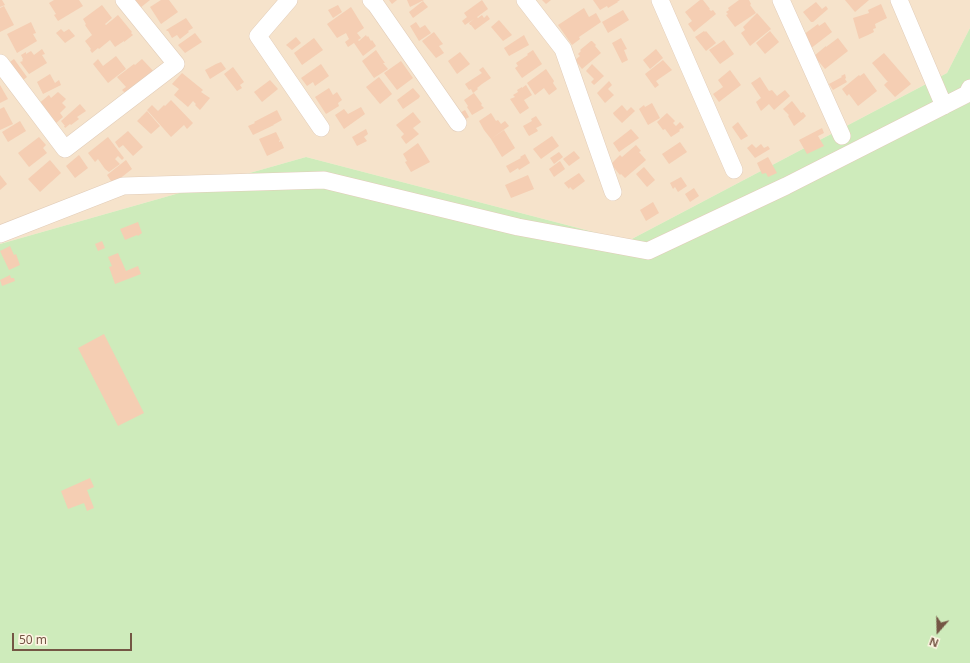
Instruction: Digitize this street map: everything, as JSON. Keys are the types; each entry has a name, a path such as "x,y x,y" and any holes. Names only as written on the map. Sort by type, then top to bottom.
{"street":[{"path":"0,63 65,150 176,64 124,0"},
{"path":"289,0 258,36 321,128"},
{"path":"371,0 458,123"},
{"path":"525,0 563,49 613,192"},
{"path":"660,0 734,170"},
{"path":"781,0 842,136"},
{"path":"899,0 944,106"},
{"path":"0,234 123,186 324,180 518,227 648,250 786,186 967,94 970,88"}],"shaded area":[{"path":"0,0 970,0 970,28 947,73 628,241 306,157 0,244"}],"green space":[{"path":"970,28 970,663 0,663 0,244 306,157 628,241 947,73"}],"building":[{"path":"0,0 2,0 5,5 0,7"},
{"path":"54,0 79,0 83,6 58,21 54,15 56,14 49,3"},
{"path":"129,0 150,0 140,8"},
{"path":"161,0 169,0 178,12 161,24 150,7"},
{"path":"389,0 397,0 392,4"},
{"path":"407,0 424,0 410,7"},
{"path":"482,0 488,9 477,17 478,18 482,15 484,18 487,15 490,19 475,30 469,23 474,19 465,25 462,21 467,17 464,13"},
{"path":"542,0 551,0 546,4"},
{"path":"593,0 620,0 608,8 607,6 600,10"},
{"path":"700,0 703,0 709,9 711,11 713,10 716,14 694,32 688,24 692,21 685,12"},
{"path":"739,0 749,0 750,5 756,13 735,27 726,15 728,14 726,12 729,10 728,8"},
{"path":"845,0 869,0 855,12"},
{"path":"423,1 428,7 413,18 409,12"},
{"path":"816,2 822,9 826,6 828,9 813,22 811,22 803,12"},
{"path":"881,4 887,18 875,24 876,28 873,29 874,32 859,39 853,18 869,13 868,10"},
{"path":"102,5 112,18 105,24 106,25 118,15 133,35 115,47 110,40 92,53 85,41 92,35 83,19"},
{"path":"338,5 342,12 333,18 328,10"},
{"path":"4,6 14,25 0,32 0,8"},
{"path":"351,7 364,28 357,33 361,38 358,40 359,41 366,35 376,46 363,56 354,43 348,47 345,42 349,39 346,33 337,38 327,24"},
{"path":"584,8 589,17 596,13 601,22 579,37 580,39 572,45 558,25"},
{"path":"623,10 629,20 608,33 602,22"},
{"path":"757,13 771,29 750,46 741,33 745,30 743,27"},
{"path":"186,18 193,28 180,39 177,35 172,38 166,30"},
{"path":"499,20 512,35 503,41 491,27"},
{"path":"31,22 36,33 33,34 37,41 17,53 7,34"},
{"path":"416,22 420,28 425,25 431,33 419,41 410,26"},
{"path":"825,22 832,32 810,49 803,35 818,24 819,26"},
{"path":"61,29 64,32 69,29 75,36 65,43 56,33"},
{"path":"706,31 716,43 706,51 695,37"},
{"path":"770,31 779,42 765,54 756,43"},
{"path":"434,32 443,44 439,46 444,53 436,58 422,41"},
{"path":"195,33 202,42 185,53 178,45"},
{"path":"524,35 529,45 509,56 504,48"},
{"path":"296,37 301,43 292,50 286,45"},
{"path":"314,38 323,50 302,65 294,53"},
{"path":"621,38 627,49 624,50 628,60 622,63 612,43"},
{"path":"838,38 848,51 825,69 814,56"},
{"path":"724,40 734,54 720,64 709,50"},
{"path":"591,41 596,45 595,46 601,53 582,69 575,60 580,56 578,54 581,51 580,50"},
{"path":"42,49 45,54 42,55 47,63 29,74 20,62 23,61 21,55 31,51 34,55"},
{"path":"656,49 663,58 650,69 643,60"},
{"path":"376,50 388,69 374,78 362,61"},
{"path":"533,50 542,64 522,78 515,68 518,66 516,63"},
{"path":"460,52 470,64 457,74 448,61"},
{"path":"884,53 911,84 895,97 884,85 888,81 872,63"},
{"path":"116,56 126,69 108,83 93,64 98,59 103,66"},
{"path":"14,59 27,77 18,84 6,65"},
{"path":"142,59 157,75 130,98 122,90 126,87 117,77"},
{"path":"663,60 672,70 656,81 659,85 655,88 645,74"},
{"path":"401,61 413,78 397,90 384,73"},
{"path":"221,62 226,69 210,79 205,70"},
{"path":"321,64 329,76 315,86 313,82 307,86 301,78"},
{"path":"592,64 604,76 594,85 591,82 594,79 586,71"},
{"path":"233,67 244,82 240,85 242,88 237,91 224,74"},
{"path":"483,67 491,78 477,88 478,89 473,93 465,84 482,73 479,70"},
{"path":"546,69 554,81 553,83 557,89 549,95 544,88 535,95 527,83"},
{"path":"730,70 741,85 719,102 713,94 723,87 718,80"},
{"path":"182,73 203,90 201,92 210,98 200,110 193,101 188,107 174,95 179,89 172,84"},
{"path":"864,73 877,91 858,106 849,94 847,96 842,89 859,75 860,76"},
{"path":"50,74 55,83 59,80 61,85 43,94 37,82"},
{"path":"845,74 845,79 847,82 833,90 829,84"},
{"path":"379,77 392,94 380,104 366,87"},
{"path":"760,77 769,91 772,90 777,96 785,90 790,96 774,110 769,104 761,111 756,102 761,98 751,83"},
{"path":"270,80 278,89 262,102 254,92"},
{"path":"609,81 612,85 608,89 614,95 605,103 597,93"},
{"path":"0,85 8,99 0,103"},
{"path":"526,85 532,95 524,100 529,108 520,114 510,99 515,97 513,95 518,92 517,90"},
{"path":"329,88 333,95 337,92 342,100 338,103 339,106 326,114 315,97"},
{"path":"413,88 420,96 403,109 397,100"},
{"path":"58,92 66,99 62,103 66,107 60,113 63,117 55,124 37,105 49,95 51,98"},
{"path":"474,93 484,108 472,115 464,100"},
{"path":"171,100 193,123 187,129 184,125 171,137 147,110 152,105 158,111"},
{"path":"792,101 801,113 803,112 806,116 794,126 788,116 789,115 783,109"},
{"path":"652,103 660,118 648,125 639,109 644,105 645,107"},
{"path":"80,104 86,111 77,117 79,119 65,128 61,121"},
{"path":"622,105 627,111 631,107 635,111 622,123 613,113"},
{"path":"4,107 13,124 0,130 0,109"},
{"path":"361,107 365,114 344,129 335,115 344,109 348,114"},
{"path":"277,110 282,120 253,135 248,126"},
{"path":"465,110 469,117 464,120 458,114"},
{"path":"147,111 160,126 151,134 137,121"},
{"path":"413,112 421,122 413,128 419,134 406,144 401,137 404,134 396,125"},
{"path":"491,113 496,121 498,120 501,124 505,121 509,126 491,139 479,121"},
{"path":"667,113 675,121 673,123 676,126 680,122 684,127 671,137 657,122"},
{"path":"536,116 542,125 536,128 538,131 529,136 523,126 532,121 531,119"},
{"path":"20,121 26,131 8,142 2,132"},
{"path":"738,122 748,136 741,140 732,127"},
{"path":"822,128 824,133 818,136 824,146 807,154 799,140"},
{"path":"366,129 368,134 364,137 367,141 357,146 352,137"},
{"path":"631,129 639,138 619,152 613,143"},
{"path":"504,130 515,148 502,157 491,139"},
{"path":"128,131 143,147 133,156 123,145 119,148 115,142"},
{"path":"276,132 280,140 279,142 281,141 284,148 267,156 259,139"},
{"path":"552,136 559,146 541,159 533,149"},
{"path":"39,137 46,145 43,148 47,153 29,167 18,153"},
{"path":"108,137 124,158 122,160 118,156 115,159 120,164 109,172 98,159 95,162 88,153"},
{"path":"680,142 687,152 669,164 662,154"},
{"path":"418,143 430,162 411,172 405,162 407,161 403,154"},
{"path":"752,144 756,148 761,144 764,148 768,146 770,149 755,158 747,148"},
{"path":"636,145 641,151 639,152 646,160 625,178 621,174 620,175 611,164 620,155 622,157"},
{"path":"574,151 580,158 569,166 563,159"},
{"path":"559,152 563,157 554,164 550,158"},
{"path":"525,154 530,163 519,170 518,168 510,173 506,166 521,158 520,157"},
{"path":"79,155 88,168 75,178 66,166"},
{"path":"768,157 777,173 768,177 766,173 762,174 757,163"},
{"path":"50,160 61,173 40,192 28,179"},
{"path":"126,160 132,169 113,184 107,175"},
{"path":"560,161 565,169 554,177 549,169"},
{"path":"644,167 655,180 647,187 636,174"},
{"path":"579,173 585,181 573,190 570,187 569,189 564,183"},
{"path":"0,175 7,184 0,190"},
{"path":"528,175 534,189 511,198 505,185"},
{"path":"681,177 687,186 678,192 675,187 673,189 670,183"},
{"path":"694,188 699,196 690,202 685,194"},
{"path":"653,202 659,213 646,221 640,210"},
{"path":"138,222 142,233 138,236 137,235 125,240 120,229"},
{"path":"102,241 105,248 98,251 95,244"},
{"path":"10,246 14,255 16,254 20,265 9,270 0,251"},
{"path":"118,253 126,271 138,266 141,274 115,284 109,267 112,266 108,257"},
{"path":"10,275 15,281 2,286 0,280"},
{"path":"104,334 144,413 118,426 78,348"},
{"path":"90,478 94,487 87,490 94,508 87,511 84,503 68,509 61,491"}]}
